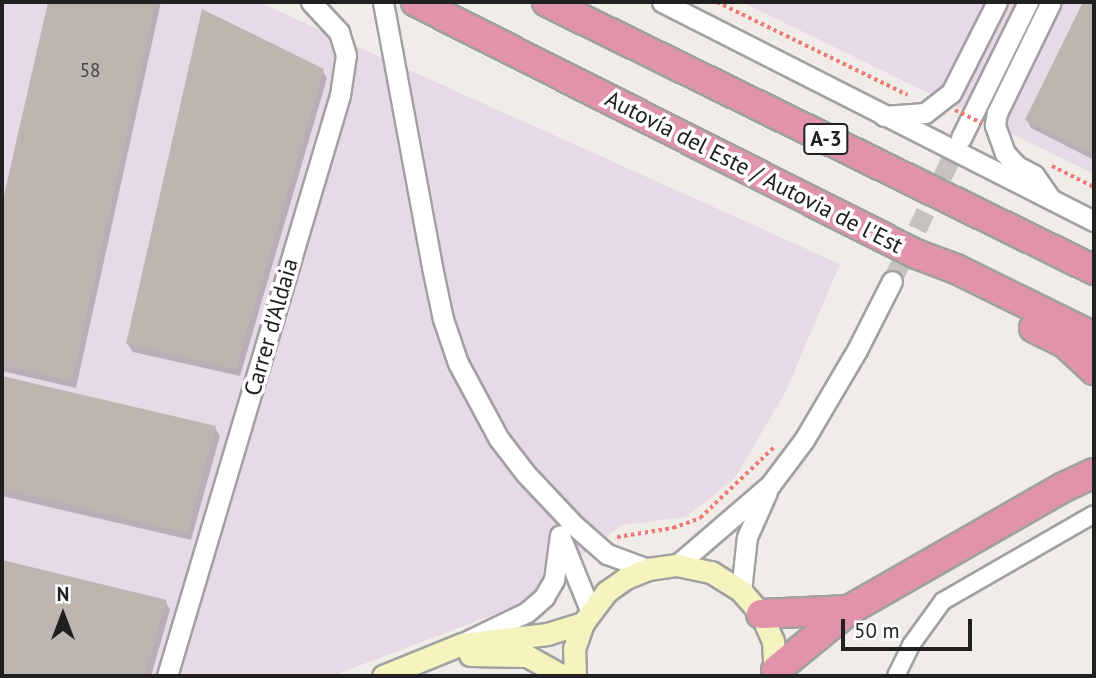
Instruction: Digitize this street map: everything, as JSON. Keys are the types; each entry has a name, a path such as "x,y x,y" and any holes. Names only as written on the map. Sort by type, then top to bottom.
{"highway":[{"name":"Autovía del Este / Autovia de l'Est","path":"416,2 916,254 956,269 1094,337"},
{"name":"A-3","path":"547,2 1094,270"},
{"path":"916,254 948,285 1065,344 1094,370"},
{"path":"1064,487 1094,459"},
{"path":"776,673 849,610 1064,487 1094,474"},
{"path":"761,614 849,610"}],"main road":[{"path":"575,676 575,649 586,616 606,592 626,578 648,569 677,565 711,572 741,590 761,614 773,641 776,673"},
{"path":"383,676 462,644 547,634 586,616"},
{"path":"426,659 485,654 527,656 563,676"}],"street":[{"name":"Carrer d'Aldaia","path":"171,671 340,95 346,55 339,32 311,2"},
{"path":"383,2 443,319 458,363 499,439 526,474 575,526 607,554 648,569"},
{"path":"662,2 1094,221"},
{"path":"883,116 925,113 951,93 997,2"},
{"path":"961,138 1028,2"},
{"path":"1052,2 997,113 995,125 1005,153 1017,166 1034,175 1052,202"},
{"path":"677,565 770,485 804,440 831,396 892,281"},
{"path":"526,474 560,535 586,616"},
{"path":"741,590 747,537 770,485"},
{"path":"896,676 911,645 943,601 1094,514"},
{"path":"462,644 527,612 544,597 554,580 560,535"}],"path":[{"path":"717,2 917,100"},
{"path":"955,110 982,123"},
{"path":"612,545 616,537 673,528 700,518 777,444"}],"shaded area":[{"path":"2,2 258,2 840,264 786,391 735,478 686,517 622,525 514,607 332,676 2,676"},
{"path":"742,2 1094,2 1094,174 1016,136"}],"building":[{"path":"48,2 156,2 72,381 2,365 2,204"},
{"path":"1083,2 1094,2 1094,155 1025,120"},
{"path":"202,9 324,69 236,369 126,344"},
{"path":"2,376 216,426 187,533 2,489"},
{"path":"2,560 167,600 144,676 2,676"}],"tunnel":[{"path":"892,281 961,138"}]}
